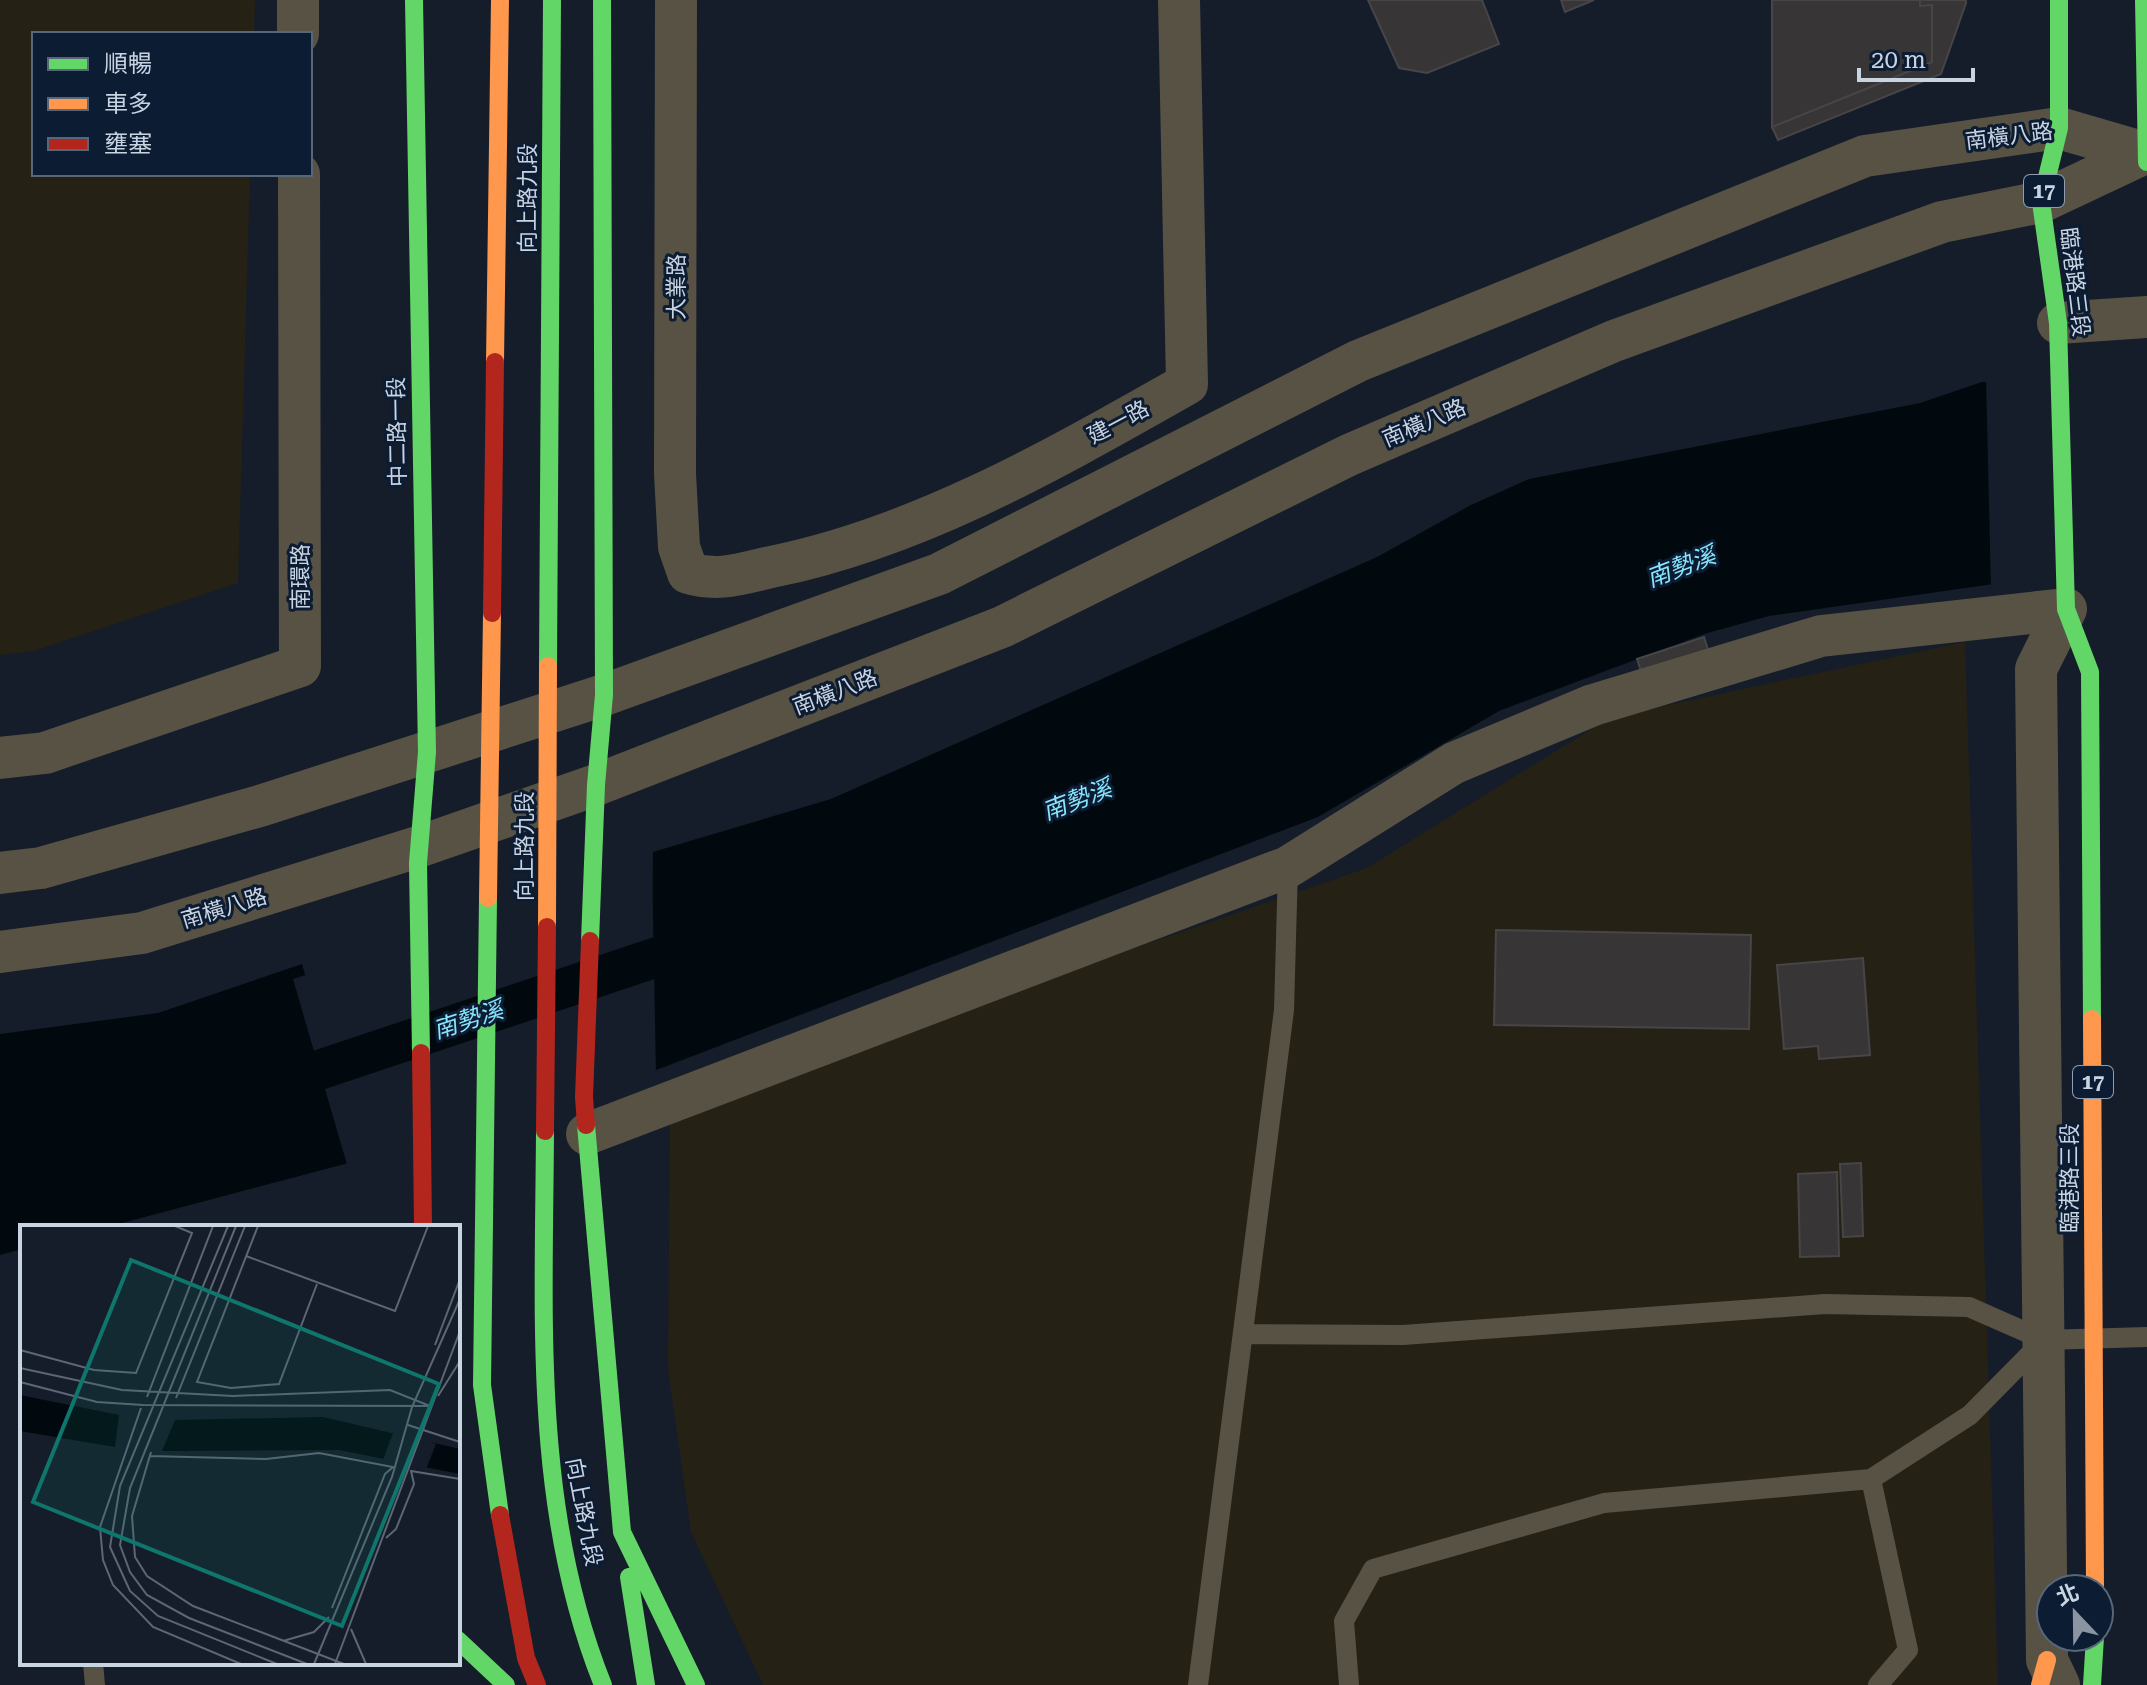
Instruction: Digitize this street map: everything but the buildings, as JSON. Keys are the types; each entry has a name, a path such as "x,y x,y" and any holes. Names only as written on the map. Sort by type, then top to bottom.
{"main road":[{"name":"中二路一段","path":"414,0 427,752 420,854 423,1225"},
{"name":"向上路九段","path":"500,0 482,1385 494,1481 526,1658 537,1685"},
{"name":"向上路九段","path":"552,0 544,1374 551,1488 588,1648 603,1685"},
{"path":"596,795 604,695 602,0"},
{"name":"臨港路三段","path":"2059,0 2059,128 2041,202 2058,323 2066,594 2090,672 2095,1573"},
{"path":"2144,0 2146,154"},
{"name":"向上路九段","path":"596,795 585,1116 622,1532 696,1685"},
{"path":"622,1532 662,1657"},
{"path":"622,1532 646,1685"},
{"path":"460,1644 506,1685"},
{"path":"460,1646 481,1685"},
{"path":"2092,1685 2094,1653"}],"street":[{"path":"298,0 298,32"},
{"name":"大業路","path":"676,0 675,474 679,547 688,573"},
{"path":"1179,0 1187,384 1214,434"},
{"name":"南橫八路","path":"0,873 41,868 263,805 604,695 939,574 1358,361 1865,156 2059,128 2146,154"},
{"name":"南橫八路","path":"0,952 142,933 420,854 596,795 1002,627 1349,455 1614,341 1942,222 2041,202 2146,154"},
{"name":"南環路","path":"0,758 45,753 300,666 299,176"},
{"path":"2058,323 2147,317"},
{"name":"建一路","path":"688,573 711,580 799,562 911,526 941,514 1187,384"},
{"path":"585,1116 1288,867 1454,763 1593,705 1821,636 2066,594"},
{"path":"2049,1677 2036,669 2066,594"}],"lane":[{"path":"1198,1685 1284,1010 1288,867"},
{"path":"1243,1334 1403,1335 1825,1304 1969,1307 2044,1340 2147,1337"},
{"path":"1349,1685 1344,1621 1373,1569 1604,1503 1871,1479 1970,1415 2044,1340"},
{"path":"1871,1479 1908,1650 1878,1685"},
{"path":"93,1665 95,1685"}],"shaded area":[{"path":"0,0 255,0 254,32 32,32 32,176 250,176 238,583 34,651 0,655"},
{"path":"1965,642 1998,1685 763,1685 691,1532 668,1369 670,1109 1367,868 1611,717"}],"water":[{"path":"2147,379 2147,562 1769,616 1704,634 1499,711 1318,817 651,1072 653,852 831,799 1377,557 1469,506 1529,479 1920,403 1982,382"},
{"path":"302,964 360,1160 115,1225 20,1225 20,1250 0,1255 0,1034 158,1013"}],"pier":[{"path":"2147,375 2147,564 1991,589 1986,378"},
{"path":"652,869 656,1074 651,1076 647,1072 649,870"},
{"path":"309,974 364,1160 362,1164 348,1168 293,979"}],"waterway":[{"name":"南勢溪","path":"280,1083 705,941"}],"traffic: fast":[{"path":"414,0 427,752 418,863 421,1053"},
{"path":"548,666 552,0"},
{"path":"590,941 596,785 604,695 602,0"},
{"path":"2059,0 2059,128 2041,202 2058,323 2066,609 2090,672 2092,1019"},
{"path":"2144,0 2147,162"},
{"path":"488,898 482,1385 500,1515"},
{"path":"586,1125 622,1532 696,1685"},
{"path":"545,1131 544,1342 553,1481 564,1550 580,1618 603,1685"},
{"path":"629,1577 646,1685"},
{"path":"460,1642 506,1685"},
{"path":"2092,1685 2094,1653"}],"traffic: slow":[{"path":"495,362 500,0"},
{"path":"488,898 492,613"},
{"path":"547,927 548,666"},
{"path":"2092,1019 2095,1573"},
{"path":"2040,1685 2047,1660"}],"traffic: jam":[{"path":"492,613 495,362"},
{"path":"545,1131 547,927"},
{"path":"586,1125 584,1097 590,941"},
{"path":"421,1053 423,1225"},
{"path":"500,1515 526,1658 537,1685"}]}
